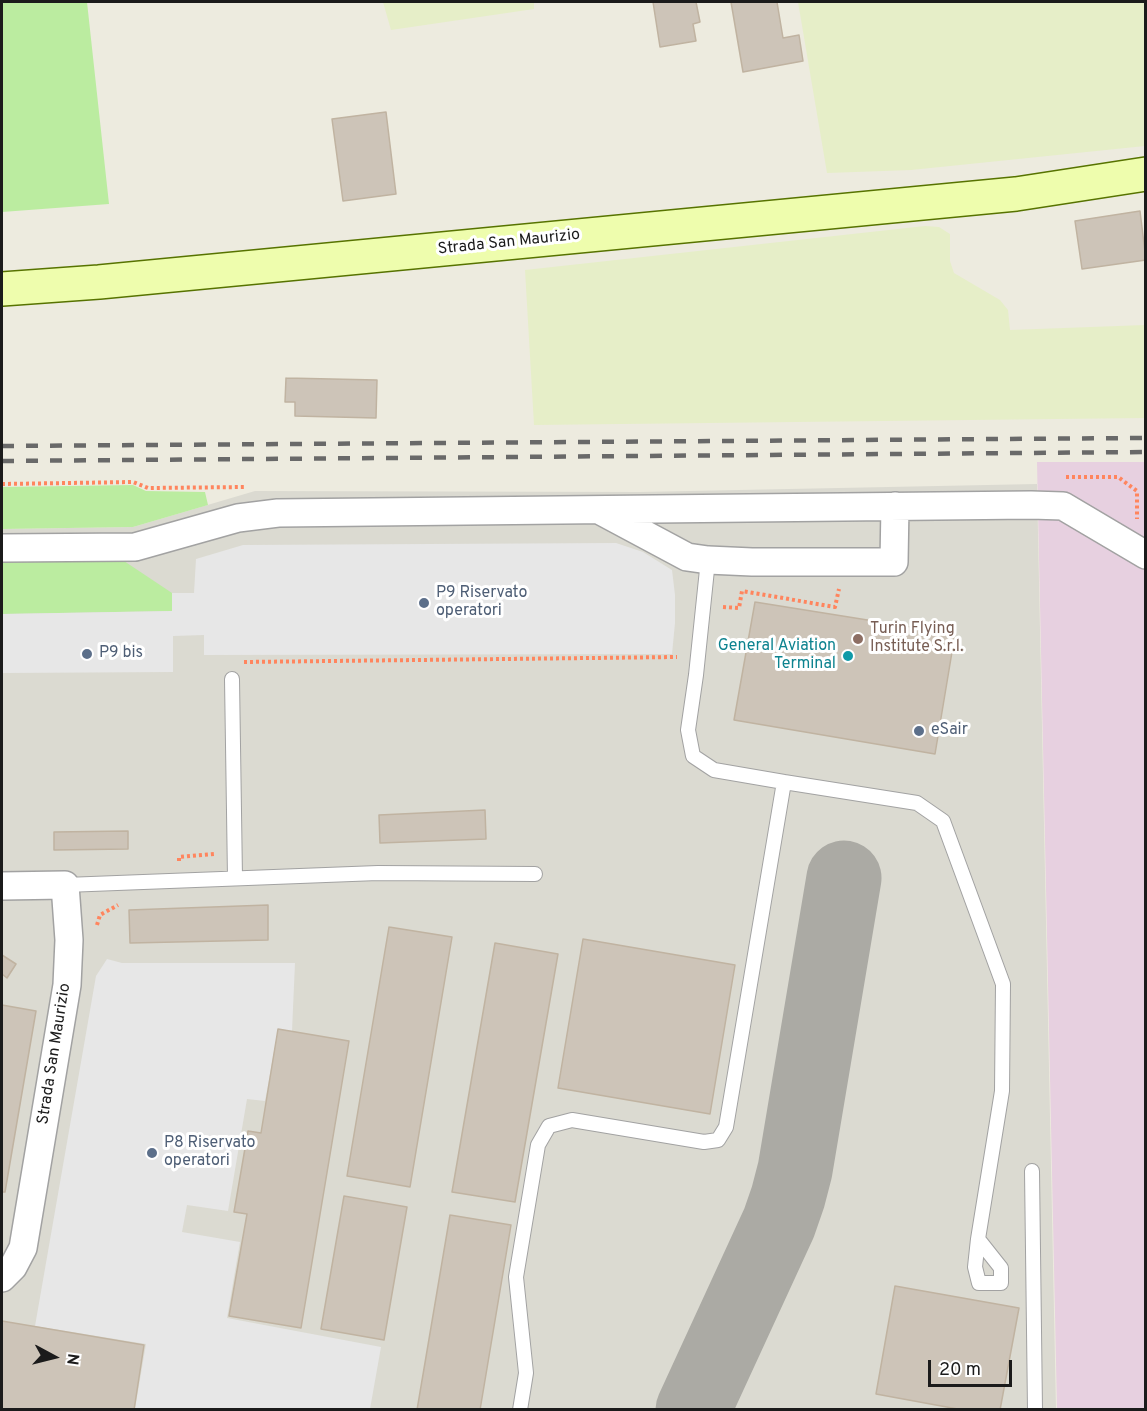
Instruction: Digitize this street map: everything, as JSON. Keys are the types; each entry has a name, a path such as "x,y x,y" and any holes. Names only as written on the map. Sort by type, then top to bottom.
{"main road":[{"name":"Strada San Maurizio","path":"2,289 122,280 1016,194 1146,174"}],"street":[{"path":"2,548 135,547 238,518 278,513 1031,505 1063,506 1146,555"},
{"path":"596,509 687,557 752,562 894,562 895,506"},
{"path":"2,886 65,885"},
{"name":"Strada San Maurizio","path":"2,1278 13,1267 22,1248 67,985 69,940 65,885"}],"lane":[{"path":"708,560 688,730 693,756 714,770 917,802 943,821 1003,984 1002,1091 978,1239 975,1267 979,1283 1001,1283 1001,1268 978,1239"},
{"path":"232,679 235,878"},
{"path":"520,1410 526,1373 516,1277 538,1145 549,1126 572,1120 704,1142 718,1140 726,1127 784,782"},
{"path":"65,885 378,873 535,874"},
{"path":"1032,1171 1035,1410"}],"path":[{"path":"703,605 739,608 742,591 836,607 843,562"},
{"path":"242,662 676,658 678,647"},
{"path":"179,880 179,857 222,854"},
{"path":"95,933 100,915 126,901"}],"shaded area":[{"path":"1037,462 1145,462 1145,1409 1057,1409"},
{"path":"1037,484 1056,1409 2,1409 2,529 133,527 255,491 640,492"},
{"name":"P9 Riservato operatori","path":"616,543 643,552 672,570 675,623 672,654 204,655 204,635 173,636 173,672 2,673 2,614 172,611 172,593 194,593 196,559 243,545"},
{"name":"P8 Riservato operatori","path":"107,959 122,963 295,963 292,1031 278,1030 265,1101 247,1099 228,1211 187,1205 182,1232 240,1242 227,1318 381,1347 370,1409 135,1409 146,1344 35,1326 96,976"}],"green space":[{"path":"2,2 87,2 109,204 2,212"},
{"path":"383,2 534,2 534,9 391,30"},
{"path":"798,2 1145,2 1145,146 911,170 827,173"},
{"path":"925,226 939,227 950,234 950,261 954,273 1000,300 1008,310 1010,330 1145,325 1145,418 534,425 525,270"},
{"path":"133,485 146,491 205,492 208,505 133,527 2,529 2,487"},
{"path":"118,557 172,593 172,611 2,614 2,560"}],"building":[{"path":"653,2 696,2 700,22 693,24 696,41 660,47"},
{"path":"731,2 777,2 783,38 799,35 803,61 743,72"},
{"path":"386,112 396,194 343,201 332,119"},
{"path":"1140,211 1146,260 1082,269 1075,221"},
{"path":"286,378 377,380 376,418 295,416 295,402 285,402"},
{"name":"General Aviation Terminal","path":"755,602 955,634 935,754 734,720"},
{"path":"485,810 486,839 380,843 379,815"},
{"path":"128,831 128,849 54,850 54,832"},
{"path":"268,905 268,940 130,943 129,910"},
{"path":"389,927 452,937 410,1187 347,1176"},
{"path":"583,939 735,965 710,1114 558,1088"},
{"path":"495,943 558,954 515,1202 452,1192"},
{"path":"2,955 16,964 7,978 2,974"},
{"path":"2,1005 36,1011 5,1192 2,1192"},
{"path":"278,1029 349,1041 301,1328 229,1316 247,1214 234,1212 248,1131 261,1133"},
{"path":"344,1196 407,1207 384,1340 321,1329"},
{"path":"450,1215 511,1225 480,1410 417,1410"},
{"path":"895,1286 1019,1308 1000,1410 963,1410 876,1394"},
{"path":"2,1321 144,1345 134,1410 2,1410"}],"taxiway":[{"path":"693,1410 779,1223 788,1197 795,1170 844,878"}],"railway":[{"path":"2,446 1146,438"},
{"path":"2,461 1146,452"}],"place":[{"name":"P9 Riservato operatori","path":"424,603"},
{"name":"Turin Flying Institute S.r.l.","path":"858,639"},
{"name":"P9 bis","path":"87,654"},
{"name":"General Aviation Terminal","path":"848,656"},
{"name":"eSair","path":"919,731"},
{"name":"P8 Riservato operatori","path":"152,1153"}]}
